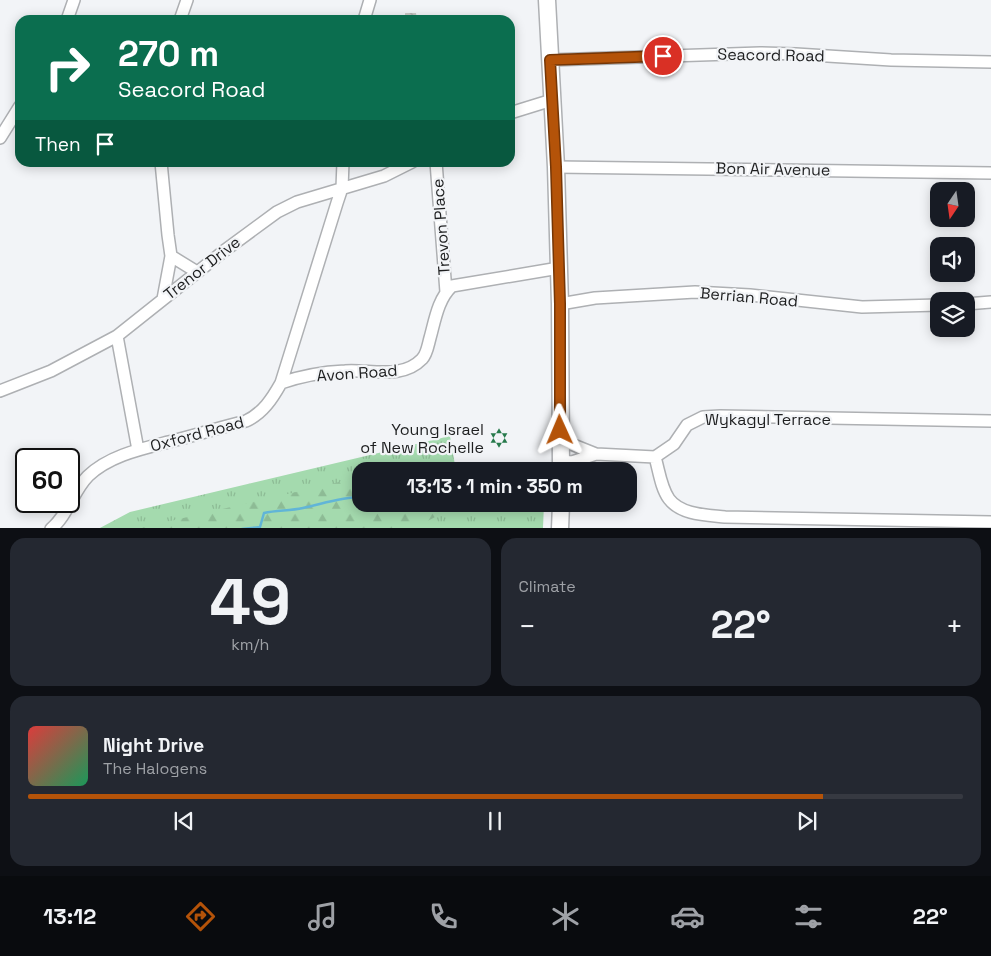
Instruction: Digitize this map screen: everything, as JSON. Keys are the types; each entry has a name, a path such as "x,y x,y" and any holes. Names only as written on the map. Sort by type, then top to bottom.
{"main road":[{"path":"547,0 556,167 560,304 561,462"},
{"path":"560,528 561,512"}],"street":[{"path":"69,15 74,0"},
{"path":"182,15 187,0"},
{"path":"366,15 370,0"},
{"name":"Seacord Road","path":"550,60 760,53 910,61 991,62"},
{"path":"515,111 552,100"},
{"path":"0,138 15,117"},
{"path":"161,167 171,256 163,299"},
{"name":"Oxford Road","path":"51,528 63,516 77,490 88,476 109,461 138,450 254,418 269,404 281,383 342,188 343,167"},
{"name":"Trenor Drive","path":"0,392 51,371 117,336 256,226 277,212 297,202 384,176 402,167"},
{"name":"Trevon Place","path":"436,167 446,292"},
{"name":"Bon Air Avenue","path":"556,167 991,173"},
{"path":"171,256 197,272"},
{"path":"446,292 452,286 458,284 559,268"},
{"name":"Avon Road","path":"281,383 296,378 347,370 394,372 408,369 423,358 428,348 438,307 446,292"},
{"name":"Berrian Road","path":"560,304 595,298 695,292 750,295 862,307 930,305"},
{"path":"975,303 991,302"},
{"path":"117,336 138,450"},
{"name":"Wykagyl Terrace","path":"655,458 674,444 688,425 703,417 991,421"},
{"path":"561,440 596,454 655,458 659,476 669,499 677,506 701,515 725,518 991,522"},
{"path":"572,462 596,454"}],"green space":[{"path":"450,436 454,462 352,462 352,512 544,512 543,528 100,528 130,512"},
{"path":"352,479 352,512 441,512 441,514 414,528 140,528"}],"building":[{"path":"405,13 416,13 416,15 405,15"}],"waterway":[{"path":"251,528 260,527 264,513 298,509 352,497"}],"place":[{"name":"Young Israel of New Rochelle","path":"499,438"}],"route":[{"path":"560,430 560,304 556,167 550,60 663,56"}]}
